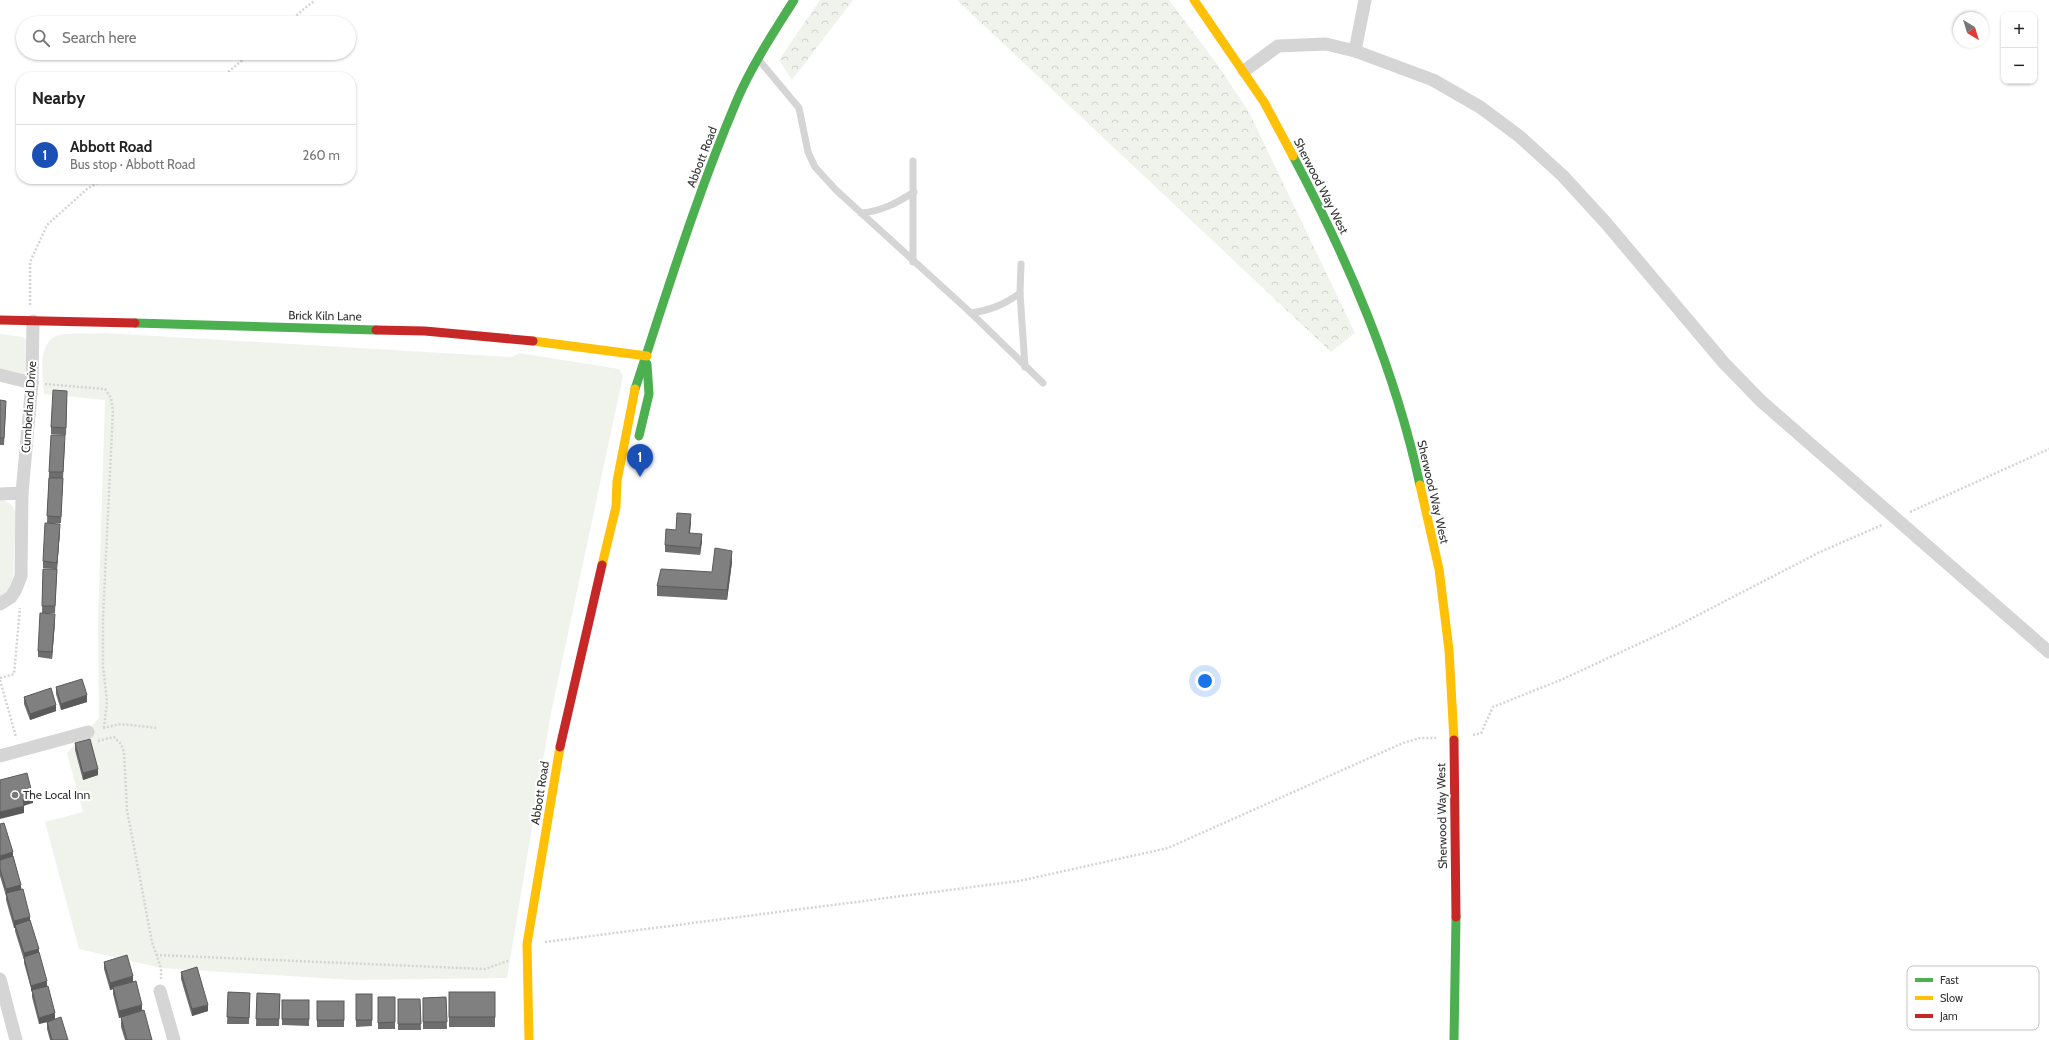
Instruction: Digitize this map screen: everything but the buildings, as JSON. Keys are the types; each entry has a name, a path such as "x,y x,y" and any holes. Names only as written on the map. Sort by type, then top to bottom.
{"main road":[{"name":"Abbott Road","path":"530,1040 528,1024 527,944 560,751 616,507 617,481 634,391 696,207 737,99 758,58 794,0"},
{"name":"Sherwood Way West","path":"1194,0 1264,102 1310,188 1360,294 1402,411 1439,569 1449,650 1454,736 1456,940 1454,1040"},
{"name":"Brick Kiln Lane","path":"0,320 425,331 521,339 647,356"},
{"name":"Abbott Road","path":"637,446 649,394 647,356"},
{"name":"Abbott Road","path":"616,507 625,488"}],"street":[{"path":"1355,51 1365,0"},
{"path":"1244,71 1278,46 1326,44 1355,51 1433,80 1480,107 1519,136 1569,182 1724,363 1761,401 2049,652"},
{"name":"Cumberland Drive","path":"0,604 11,596 16,589 21,576 22,493 32,383 33,322"},
{"path":"0,375 32,383"},
{"path":"0,494 22,493"},
{"path":"0,756 88,732"},
{"path":"0,979 16,1040"},
{"path":"160,991 174,1040"}],"lane":[{"path":"758,58 798,108 808,152 815,167 836,190 971,314 1043,383"},
{"path":"913,161 913,262"},
{"path":"861,213 878,211 895,204 914,192"},
{"path":"1021,264 1020,293 1026,367"},
{"path":"971,314 986,311 1006,304 1020,293"}],"path":[{"path":"296,16 315,0"},
{"path":"228,72 243,60"},
{"path":"33,322 30,307 30,262 47,225 87,189 96,184"},
{"path":"32,383 105,389 111,398 112,410 103,618 103,667 107,701 104,728"},
{"path":"1477,734 1481,733 1493,707 1563,678 1675,627 1820,552 1897,519 2026,458 2049,449"},
{"path":"11,596 20,605 14,674 0,679 17,740"},
{"path":"157,728 121,724 88,732 90,743 114,737 121,744 124,752 127,810 152,942 161,968 160,991"},
{"path":"527,944 1019,881 1160,850 1403,743 1420,738 1433,738"},
{"path":"156,955 485,969 510,960"}],"green space":[{"path":"820,0 853,0 792,80 779,60"},
{"path":"957,0 1169,0 1217,64 1249,112 1355,333 1331,352"},
{"path":"104,333 512,357 519,353 619,369 623,376 551,713 507,978 352,980 161,968 79,949 45,822 83,812 67,753 99,718 98,623 105,400 44,394 42,366 45,347 50,340 57,336 67,334"},
{"path":"0,334 23,337 27,341 25,376 0,369"},
{"path":"0,500 6,501 10,504 16,513 13,579 11,589 0,599"}],"traffic: fast":[{"path":"635,389 683,243 722,135 749,74 794,0"},
{"path":"1293,156 1333,235 1368,316 1397,399 1410,442 1420,485"},
{"path":"135,323 376,330"},
{"path":"639,436 649,394 647,364"},
{"path":"1454,1040 1456,917"}],"traffic: slow":[{"path":"1194,0 1264,102 1293,156"},
{"path":"533,341 647,356"},
{"path":"602,565 616,507 617,481 635,389"},
{"path":"1420,485 1439,569 1449,650 1454,740"},
{"path":"529,1040 527,944 560,747"}],"traffic: jam":[{"path":"0,320 135,323"},
{"path":"376,330 425,331 533,341"},
{"path":"560,747 602,565"},
{"path":"1454,740 1456,917"}],"place":[{"name":"Abbott Road","path":"640,477"},
{"name":"The Local Inn","path":"15,795"}]}
